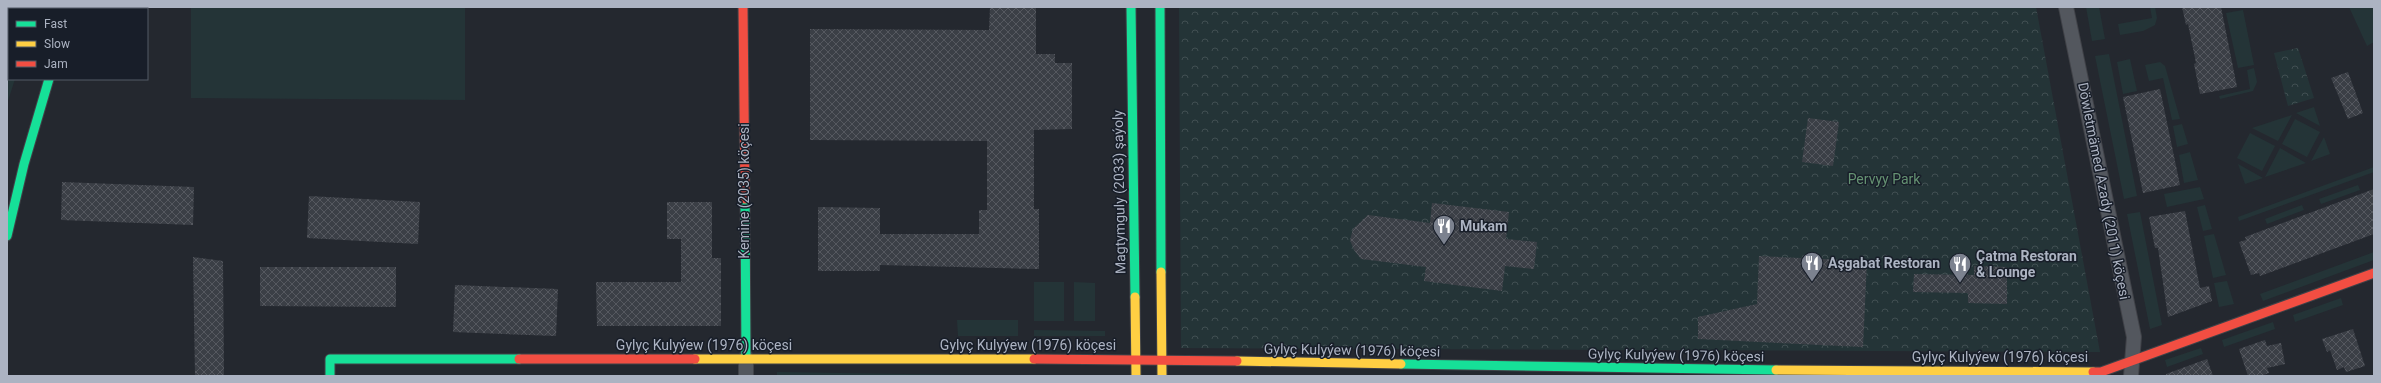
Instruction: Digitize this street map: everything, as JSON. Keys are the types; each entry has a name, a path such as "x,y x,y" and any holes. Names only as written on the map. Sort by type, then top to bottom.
{"main road":[{"name":"Kemine (2035) köçesi","path":"743,7 746,358"},
{"name":"Magtymguly (2033) şaýoly","path":"1131,7 1136,376"},
{"path":"1160,7 1162,376"},
{"path":"7,236 24,164 49,80"},
{"name":"Gylyç Kulyýew (1976) köçesi","path":"330,376 330,359 746,358 1135,359 1162,361 1639,372 2101,372 2374,273"}],"street":[{"name":"Döwletmämed Azady (2011) köçesi","path":"2066,7 2134,337 2131,376"},
{"name":"Kemine (2035) köçesi","path":"746,358 746,376"}],"green space":[{"path":"191,7 465,7 465,100 191,98"},
{"name":"Pervyy Park","path":"1179,7 2036,7 2100,352 1181,348"},
{"path":"2086,7 2099,7 2105,39 2092,41"},
{"path":"2150,7 2155,7 2157,18 2155,25 2143,31 2120,35 2118,24 2152,18"},
{"path":"2349,7 2374,7 2374,42 2367,46"},
{"path":"2243,10 2254,65 2238,68 2226,13"},
{"path":"8,23 8,80 15,80 7,104"},
{"path":"2298,48 2314,98 2288,106 2274,53"},
{"path":"2109,54 2137,196 2124,199 2095,56"},
{"path":"2130,59 2137,91 2123,94 2117,62"},
{"path":"2160,62 2165,66 2180,119 2172,120 2163,78 2149,81 2145,65"},
{"path":"2254,68 2257,82 2253,91 2220,99 2219,96 2250,89 2247,70"},
{"path":"2314,107 2320,126 2296,113"},
{"path":"2292,115 2278,141 2252,128"},
{"path":"2295,119 2320,132 2307,157 2282,144"},
{"path":"2182,124 2188,144 2177,147 2173,126"},
{"path":"2250,133 2275,146 2262,171 2237,158"},
{"path":"2324,137 2330,154 2311,161"},
{"path":"2280,148 2306,163 2265,177"},
{"path":"2190,152 2198,180 2184,183 2179,155"},
{"path":"2238,164 2263,178 2245,184"},
{"path":"2374,167 2374,172 2239,221 2238,217"},
{"path":"2358,185 2360,190 2321,204 2319,199"},
{"path":"2200,187 2204,199 2167,207 2164,194"},
{"path":"2205,205 2212,229 2203,231 2197,207"},
{"path":"2302,205 2304,210 2267,224 2265,219"},
{"path":"2140,212 2162,325 2150,329 2127,214"},
{"path":"2214,234 2226,275 2213,278 2204,236"},
{"path":"2374,252 2374,260 2263,301 2260,294"},
{"path":"2227,281 2234,304 2219,307 2214,283"},
{"path":"1034,282 1064,282 1064,321 1034,321"},
{"path":"1074,282 1095,283 1095,321 1074,321"},
{"path":"2341,298 2343,305 2295,322 2293,315"},
{"path":"957,320 1018,320 1018,336 958,336"},
{"path":"2273,322 2275,329 2224,347 2222,340"},
{"path":"1034,330 1105,331 1105,336 1034,336"},
{"path":"2201,348 2203,354 2167,367 2165,360"},
{"path":"777,372 970,375 777,376"}],"building":[{"path":"990,7 1036,7 1036,54 1055,54 1055,63 1072,63 1072,129 1034,130 1034,209 1039,209 1039,269 880,265 880,271 818,271 818,207 880,208 880,234 979,234 979,210 987,210 987,141 810,140 810,29 989,30"},
{"path":"2182,7 2221,7 2237,87 2200,94 2194,64 2196,63 2188,24 2186,25"},
{"path":"2348,72 2363,113 2348,119 2331,78"},
{"path":"2160,89 2180,185 2143,193 2123,97"},
{"path":"1808,118 1839,122 1833,166 1802,162"},
{"path":"62,182 194,187 193,225 61,220"},
{"path":"2374,189 2374,234 2260,276 2259,273 2251,275 2239,242 2246,240 2245,237"},
{"path":"309,196 420,202 418,244 307,238"},
{"path":"667,202 712,202 712,258 721,258 721,326 597,326 596,282 681,282 681,239 667,239"},
{"name":"Mukam","path":"1432,203 1509,212 1506,239 1537,242 1534,269 1505,266 1502,291 1424,281 1426,267 1361,259 1354,250 1350,240 1353,229 1368,215 1430,223"},
{"path":"2185,211 2200,288 2209,286 2212,301 2168,317 2158,248 2155,248 2149,217"},
{"name":"Aşgabat Restoran","path":"1759,256 1867,261 1863,347 1698,339 1698,317 1757,304"},
{"path":"193,257 223,261 224,376 195,376"},
{"name":"Çatma Restoran & Lounge","path":"1974,266 2007,267 2007,304 1968,303 1968,293 1913,292 1914,274 1974,275"},
{"path":"260,267 396,267 396,307 260,306"},
{"path":"455,285 558,289 556,336 453,332"},
{"path":"2353,329 2365,366 2346,372 2344,367 2337,370 2330,350 2327,352 2322,339"},
{"path":"2265,340 2267,346 2281,343 2285,364 2267,368 2269,373 2260,376 2248,376 2239,349"},
{"path":"2207,359 2213,376 2166,376 2166,374"}],"traffic: fast":[{"path":"1131,7 1135,297"},
{"path":"1160,7 1161,272"},
{"path":"7,236 24,164 49,80"},
{"path":"745,199 746,358"},
{"path":"330,376 330,359 519,359"},
{"path":"1401,364 1776,370"}],"traffic: slow":[{"path":"1161,272 1162,376"},
{"path":"1135,297 1136,376"},
{"path":"695,359 1034,359"},
{"path":"1237,361 1401,364"},
{"path":"1776,370 2093,372"}],"traffic: jam":[{"path":"743,7 745,199"},
{"path":"2093,372 2101,372 2374,273"},
{"path":"519,359 695,359"},
{"path":"1034,359 1237,361"}],"place":[{"name":"Mukam","path":"1444,246"},
{"name":"Aşgabat Restoran","path":"1812,282"},
{"name":"Çatma Restoran & Lounge","path":"1960,284"}]}
